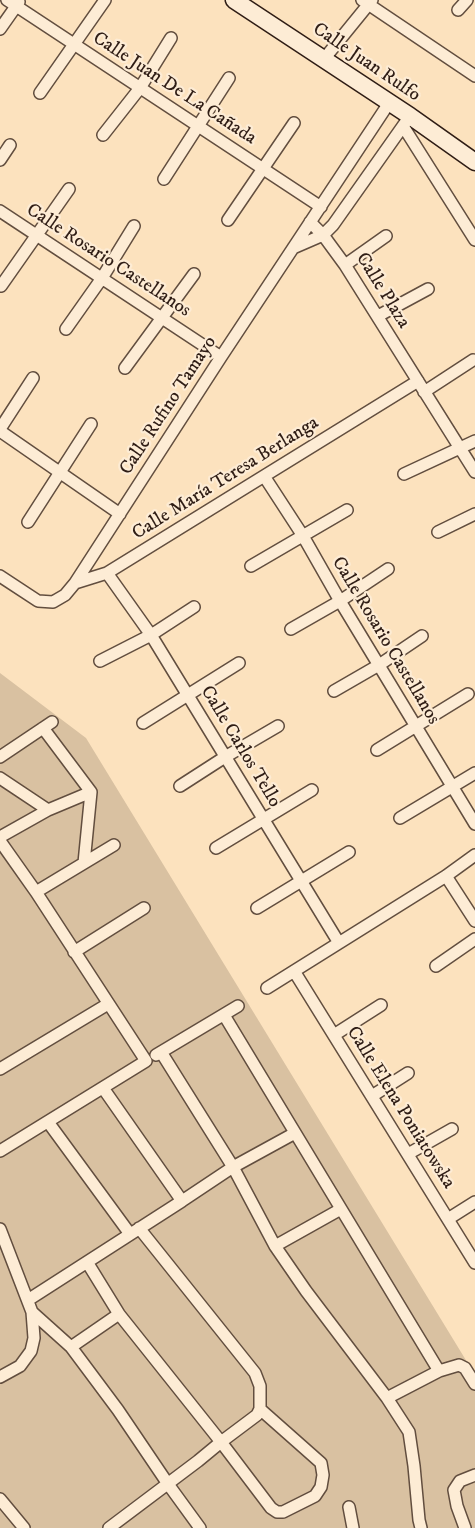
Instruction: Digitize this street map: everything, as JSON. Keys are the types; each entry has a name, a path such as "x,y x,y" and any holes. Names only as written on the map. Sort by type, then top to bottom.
{"main road":[{"name":"Calle Juan Rulfo","path":"234,0 389,104 406,121 475,162"}],"street":[{"path":"40,93 105,0"},
{"path":"458,10 467,0"},
{"path":"0,29 14,2"},
{"name":"Calle Juan De La Cañada","path":"14,2 74,44 321,207"},
{"path":"324,59 367,2 475,76"},
{"path":"103,135 140,88 171,38"},
{"path":"164,179 229,78"},
{"name":"Calle Rufino Tamayo","path":"75,583 221,357 389,104"},
{"path":"294,248 323,235 334,225 406,121 475,240"},
{"path":"228,220 294,123"},
{"path":"0,160 10,145"},
{"path":"1,286 69,189"},
{"name":"Calle Rosario Castellanos","path":"0,211 221,357"},
{"name":"Calle Plaza","path":"310,222 323,235 346,265 475,472"},
{"path":"66,329 102,278 134,226"},
{"path":"346,265 386,236"},
{"path":"125,368 194,274"},
{"path":"378,316 428,289"},
{"path":"424,392 473,360"},
{"path":"33,378 0,430 120,514"},
{"name":"Calle María Teresa Berlanga","path":"0,576 38,601 53,602 65,595 75,583 107,573 418,381"},
{"path":"28,522 91,424"},
{"path":"404,474 475,441"},
{"name":"Calle Rosario Castellanos","path":"264,476 303,536 340,601 475,824"},
{"path":"251,566 347,510"},
{"path":"438,532 475,514"},
{"path":"291,629 340,601 388,569"},
{"name":"Calle Carlos Tello","path":"107,573 151,635 339,942"},
{"path":"100,662 151,635 194,607"},
{"path":"334,691 379,665 422,636"},
{"path":"143,723 239,664"},
{"path":"378,750 468,694"},
{"path":"0,757 47,725 91,792 84,863"},
{"path":"180,786 278,726"},
{"path":"400,818 475,773"},
{"path":"0,778 48,810"},
{"path":"216,848 312,790"},
{"path":"0,837 48,810 91,792"},
{"path":"0,842 36,892 146,1061"},
{"path":"36,892 114,846"},
{"path":"257,908 349,852"},
{"path":"267,988 446,876 475,854"},
{"path":"446,876 475,921"},
{"path":"74,952 144,908"},
{"path":"436,966 475,939"},
{"name":"Calle Elena Poniatowska","path":"294,971 475,1263"},
{"path":"0,1069 108,1004"},
{"path":"334,1036 381,1005"},
{"path":"0,1151 238,1006"},
{"path":"224,1015 439,1371"},
{"path":"161,1052 233,1168 274,1246 387,1398 409,1432 421,1528"},
{"path":"372,1096 408,1073"},
{"path":"103,1088 182,1200"},
{"path":"48,1122 134,1231 255,1373 260,1386 260,1409 257,1415 198,1462 109,1528"},
{"path":"408,1154 452,1129"},
{"path":"30,1306 87,1262 134,1231 233,1168 295,1134"},
{"path":"448,1219 475,1202"},
{"path":"274,1246 341,1209"},
{"path":"0,1229 30,1306 34,1338 31,1351 20,1366 0,1377"},
{"path":"87,1262 119,1314 271,1508 277,1512 283,1512 315,1496 321,1487 323,1475 321,1463 260,1409"},
{"path":"30,1306 71,1347 118,1410 200,1528"},
{"path":"71,1347 119,1314"},
{"path":"387,1398 439,1371 459,1365 465,1368 475,1384"},
{"path":"465,1528 457,1506 454,1490 460,1481 475,1475"},
{"path":"0,1499 24,1528"},
{"path":"349,1507 353,1528"}],"shaded area":[{"path":"0,673 86,738 475,1375 475,1528 0,1528"}]}
